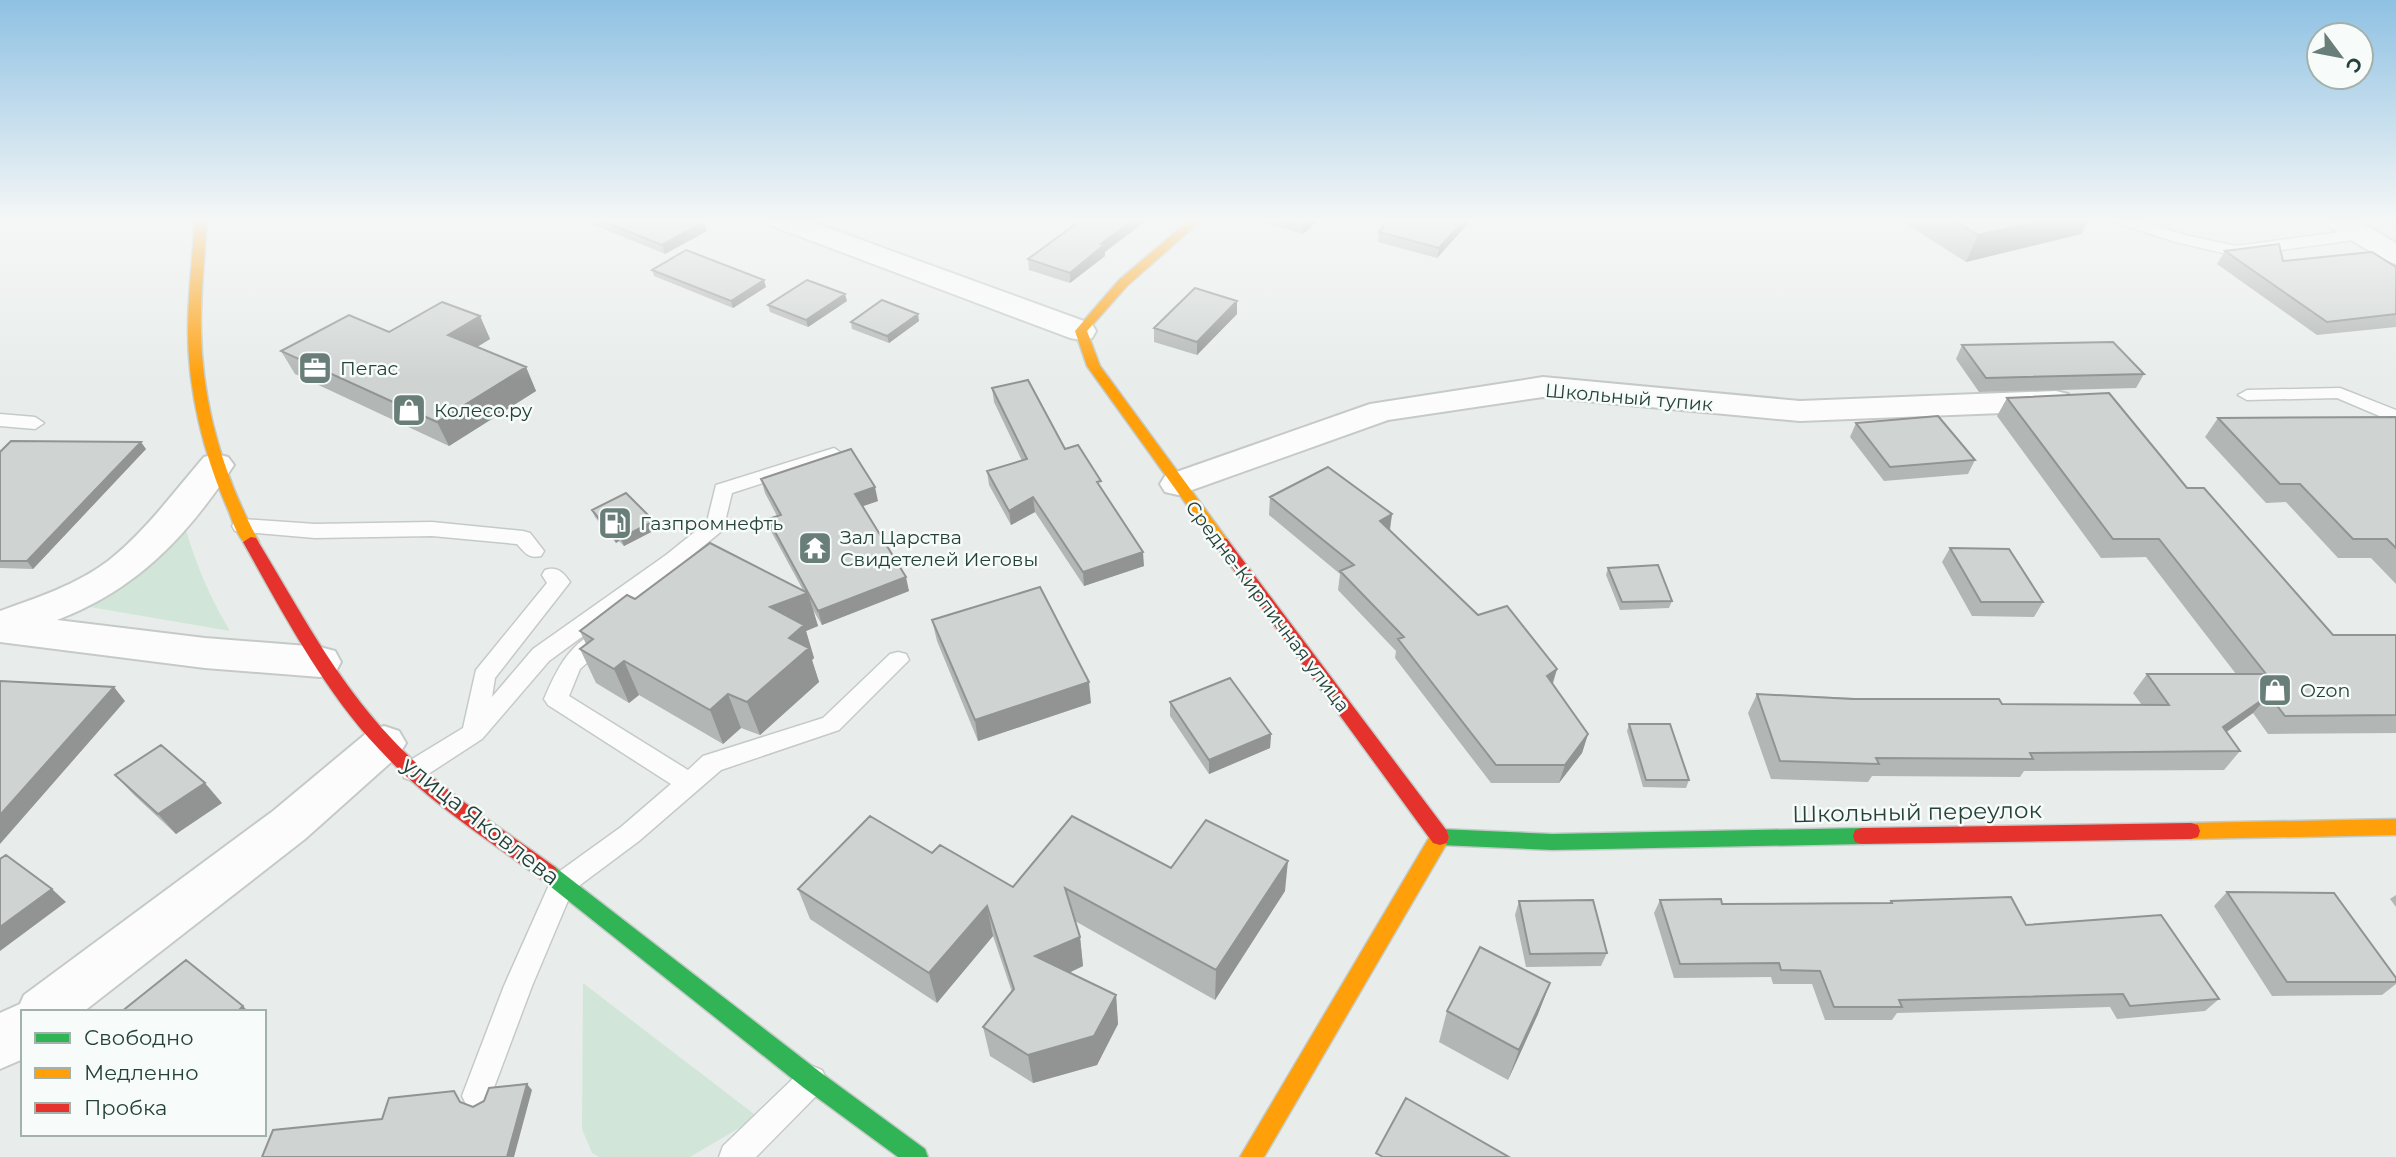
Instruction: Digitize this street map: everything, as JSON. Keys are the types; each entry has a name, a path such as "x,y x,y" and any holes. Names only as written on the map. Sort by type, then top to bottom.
{"street":[{"name":"улица Яковлева","path":"198,272 195,345 209,439 216,465 242,526 320,662 399,757 813,1080 917,1157"},
{"path":"922,272 1081,331 1136,272"},
{"name":"Средне-Кирпичная улица","path":"1081,331 1094,366 1178,484 1440,837"},
{"name":"Школьный тупик","path":"1178,484 1382,411 1543,387 1800,411 2080,400"},
{"path":"0,627 69,601 107,581 132,560 216,465"},
{"path":"0,627 205,653 320,662"},
{"path":"45,1010 289,825 399,757"},
{"name":"Школьный переулок","path":"1440,837 1552,842 2396,827"},
{"path":"1251,1157 1440,837"},
{"path":"0,1044 21,1028"}],"lane":[{"path":"2247,396 2340,393 2396,419"},
{"path":"2355,422 2396,419"},
{"path":"0,420 35,423"},
{"path":"399,757 474,733 541,655 673,560 716,525 723,489 834,454"},
{"path":"242,526 315,531 432,529 523,538 534,551"},
{"path":"474,733 484,676 559,582 552,575"},
{"path":"656,599 646,604 571,664 556,699 689,783"},
{"path":"477,1096 518,986 562,884 629,834 712,763 831,724 898,660"},
{"path":"734,1157 813,1080"}],"green space":[{"path":"184,523 203,578 230,631 78,605"},
{"path":"583,983 758,1117 690,1157 599,1157 592,1153 582,1129"}],"building":[{"path":"657,272 743,272 764,280 731,301"},
{"path":"2255,272 2396,272 2396,314 2327,322"},
{"path":"807,280 845,294 806,320 768,305"},
{"path":"1195,288 1237,301 1197,342 1154,328"},
{"path":"882,300 918,314 887,336 851,322"},
{"path":"442,302 480,316 448,335 526,367 437,422 281,351 349,315 389,332"},
{"path":"2113,342 2144,374 1986,378 1962,345"},
{"path":"1028,380 1065,449 1078,445 1101,481 1097,482 1143,552 1083,572 1033,497 1009,511 987,471 1027,459 992,388"},
{"path":"2109,393 2187,488 2204,488 2333,635 2396,635 2396,715 2285,716 2269,695 2223,727 2240,751 2030,753 2033,759 1876,758 1879,764 1780,761 1757,694 1852,699 1999,699 2002,704 2169,705 2147,674 2266,674 2159,539 2113,539 2007,398"},
{"path":"1938,416 1975,460 1890,467 1856,423"},
{"path":"2396,417 2396,548 2387,539 2353,539 2300,484 2280,484 2218,418"},
{"path":"11,441 141,442 27,561 0,561 0,452"},
{"path":"851,449 875,487 855,494 906,577 818,611 768,519 781,515 761,479"},
{"path":"1328,467 1392,514 1380,521 1478,615 1507,606 1557,669 1547,676 1588,734 1565,765 1496,765 1398,639 1404,637 1340,571 1354,565 1270,497"},
{"path":"626,493 654,521 621,538 616,534 613,536 592,510"},
{"path":"710,543 808,593 770,607 804,625 789,638 809,648 747,702 728,694 710,710 624,661 614,669 580,649 593,639 580,631 627,595 635,599"},
{"path":"1950,548 2009,549 2043,602 1981,602"},
{"path":"1658,565 1672,601 1622,602 1608,568"},
{"path":"1040,587 1089,682 975,720 932,620"},
{"path":"1230,678 1271,734 1209,760 1170,702"},
{"path":"0,681 114,687 0,815"},
{"path":"1629,724 1670,724 1689,780 1646,780"},
{"path":"161,745 205,783 158,814 115,775"},
{"path":"870,816 932,853 940,845 1013,887 1072,816 1171,868 1206,820 1288,861 1216,970 1065,888 1080,937 1035,956 1116,995 1094,1036 1028,1055 983,1027 1014,989 987,906 929,973 798,889"},
{"path":"6,855 52,889 0,927 0,859"},
{"path":"2227,892 2334,893 2396,978 2396,982 2287,982"},
{"path":"2011,897 2026,925 2161,915 2219,999 2130,1006 2123,994 1899,1000 1902,1007 1834,1007 1820,971 1781,970 1779,963 1680,964 1660,900 1721,899 1722,904 1892,903 1891,901"},
{"path":"1593,900 1607,953 1530,954 1519,901"},
{"path":"1480,947 1550,983 1519,1050 1447,1011"},
{"path":"186,960 243,1006 239,1010 124,1010"},
{"path":"527,1084 507,1157 262,1157 273,1130 382,1119 389,1098 454,1091 460,1102 473,1107 484,1101 489,1088"},
{"path":"1406,1098 1509,1157 1383,1157 1376,1153"}],"traffic: fast":[{"path":"1440,837 1552,842 1862,836"},
{"path":"548,873 812,1080 917,1157"}],"traffic: slow":[{"path":"197,272 194,332 206,423 229,496 251,542"},
{"path":"1136,272 1081,331 1094,366 1222,543"},
{"path":"2191,831 2396,827"},
{"path":"1251,1157 1440,837"}],"traffic: jam":[{"path":"251,542 328,671 384,743 441,795 548,873"},
{"path":"1222,543 1440,837"},
{"path":"1862,836 2191,831"}],"place":[{"name":"Пегас","path":"315,368"},
{"name":"Колесо.ру","path":"409,410"},
{"name":"Газпромнефть","path":"615,523"},
{"name":"Зал Царства Свидетелей Иеговы","path":"815,548"},
{"name":"Ozon","path":"2275,690"}]}
